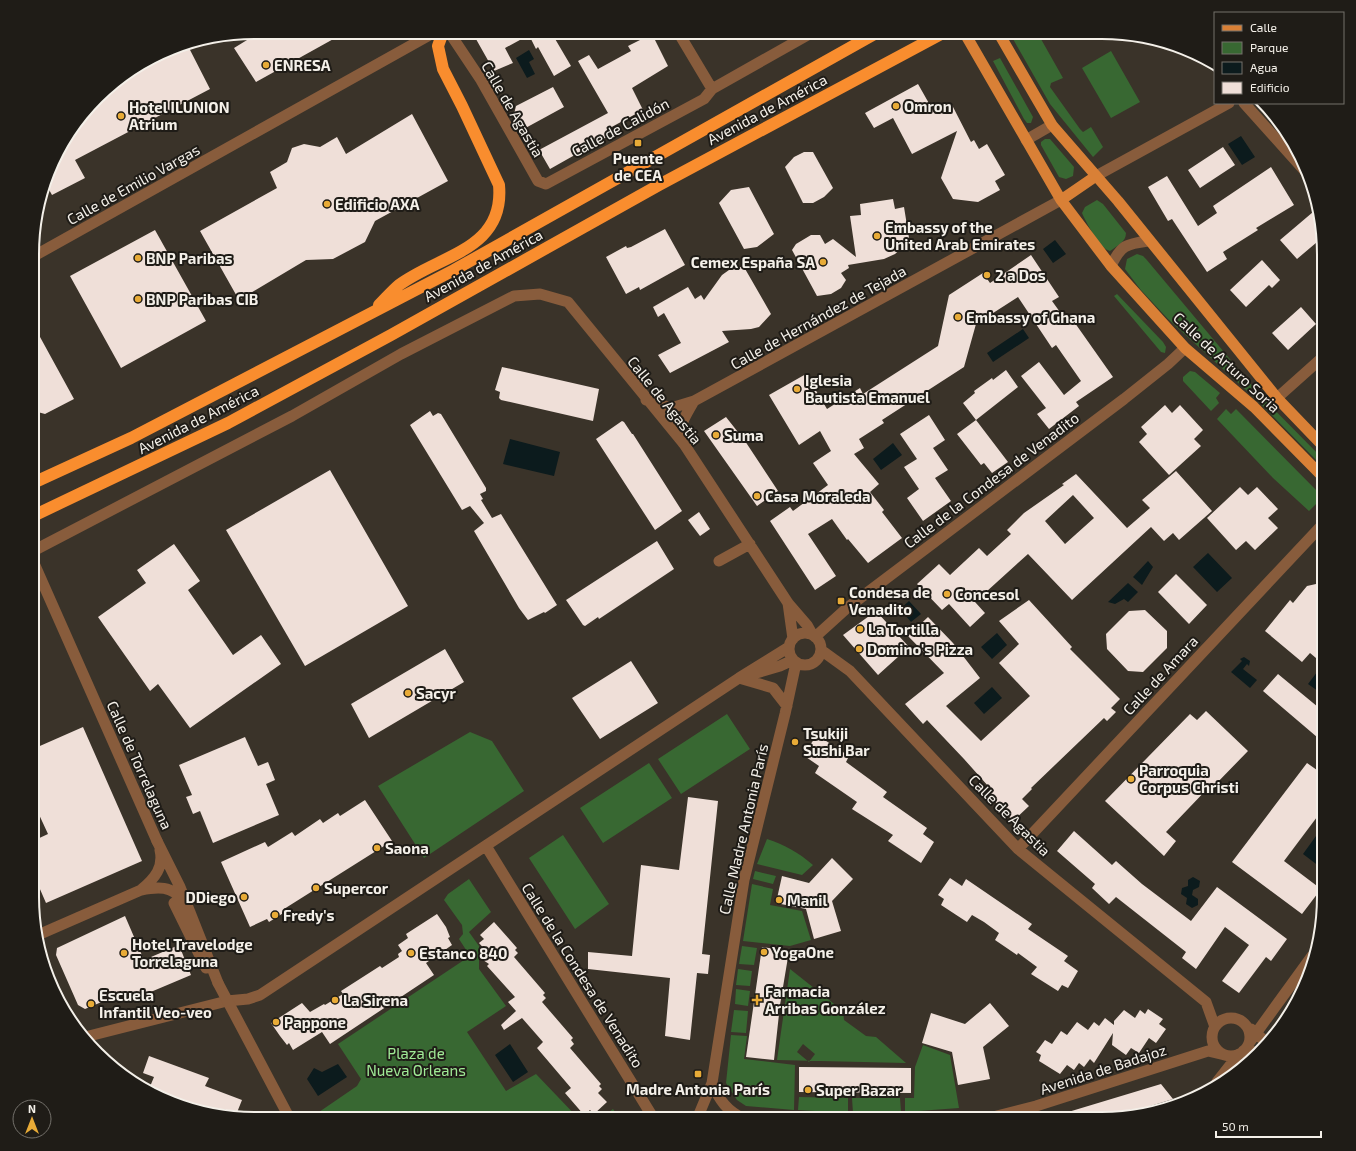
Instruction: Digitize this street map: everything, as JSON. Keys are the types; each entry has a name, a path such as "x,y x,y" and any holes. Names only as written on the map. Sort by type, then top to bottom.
{"highway":[{"path":"370,314 399,285 474,244 490,229 497,215 500,199 499,185 443,69 438,46 440,39"},
{"name":"Avenida de América","path":"39,480 131,438 454,270 866,39"},
{"name":"Avenida de América","path":"39,513 228,423 398,331 659,185 932,39"}],"main road":[{"name":"Calle de Arturo Soria","path":"968,39 1062,200 1111,266 1185,348 1254,407 1317,471"},
{"name":"Calle de Arturo Soria","path":"1002,39 1052,125 1096,176 1277,398 1317,440"},
{"path":"1062,200 1096,176"}],"street":[{"name":"Calle de Emilio Vargas","path":"39,253 422,39"},
{"name":"Calle de Agastia","path":"454,39 481,80 538,181"},
{"path":"682,39 712,89"},
{"name":"Calle de Calidón","path":"538,181 546,184 592,160 704,99 712,89 801,39"},
{"path":"1096,176 1227,104"},
{"path":"1245,104 1296,161"},
{"path":"1026,140 1052,125"},
{"name":"Calle de Hernández de Tejada","path":"646,400 671,408 694,401 1062,200"},
{"path":"1111,266 1118,252 1131,243 1148,241"},
{"name":"Calle de Agastia","path":"39,548 285,419 401,354 514,296 540,294 568,302 646,400 684,444 788,603 814,635"},
{"name":"Calle de la Condesa de Venadito","path":"814,635 847,608 1124,399 1168,364 1185,348"},
{"path":"1277,398 1317,362"},
{"path":"684,444 680,438 681,424 694,401"},
{"name":"Calle de Amara","path":"1018,849 1317,530"},
{"path":"719,561 750,544"},
{"name":"Calle de Torrelaguna","path":"39,574 157,841 170,865 218,983 286,1112"},
{"name":"Calle de Agastia","path":"788,603 791,643"},
{"path":"89,1036 227,1001 248,999 260,994 739,678 791,643 799,635 814,635 820,644 820,657 811,664 804,665 794,662 739,678"},
{"path":"791,643 789,652 794,662"},
{"name":"Calle de Agastia","path":"821,650 850,671 1018,849 1206,1002 1215,1027"},
{"name":"Calle Madre Antonia París","path":"713,1079 744,880 787,706 794,662"},
{"path":"739,678 773,688 787,706"},
{"path":"141,890 151,881 160,866 162,858 157,841"},
{"name":"Calle de la Condesa de Venadito","path":"486,846 650,1112"},
{"path":"42,933 141,890 153,887 169,889 178,895 186,912 192,917"},
{"name":"Calle de Torrelaguna","path":"169,889 205,967 218,983"},
{"path":"1221,1076 1307,963"},
{"path":"1251,1052 1219,1052 1210,1046 1215,1027 1219,1023 1229,1018 1234,1019 1256,1032 1264,1040"},
{"path":"1240,1052 1249,1034 1244,1024"},
{"name":"Avenida de Badajoz","path":"1012,1112 1036,1106 1210,1046"},
{"path":"713,1079 719,1100 733,1112"},
{"path":"700,1112 713,1079"}],"green space":[{"path":"1013,39 1041,39 1063,78 1051,83 1050,87 1080,129 1083,132 1091,127 1103,147 1093,157 1050,104"},
{"path":"1111,51 1140,102 1111,118 1082,68"},
{"path":"1000,58 1033,117 1031,123 1027,123 1024,119 993,61"},
{"path":"1045,139 1050,139 1074,167 1073,176 1066,179 1059,177 1041,145 1041,142"},
{"path":"1097,200 1103,204 1126,233 1123,241 1110,251 1106,249 1098,240 1082,213 1085,207"},
{"path":"1137,254 1146,259 1260,395 1317,453 1317,461 1257,400 1168,319 1140,289 1125,269 1127,259"},
{"path":"1117,294 1163,342 1166,347 1165,353 1161,352 1114,296"},
{"path":"1190,371 1195,372 1220,393 1216,398 1219,403 1211,411 1183,381 1183,377"},
{"path":"1226,409 1231,414 1236,409 1317,491 1317,503 1309,511 1273,478 1217,419"},
{"path":"727,714 750,749 681,794 658,759"},
{"path":"470,732 492,741 524,791 424,858 378,786"},
{"path":"649,763 672,798 603,843 580,808"},
{"path":"563,835 609,904 575,929 529,858"},
{"path":"767,839 791,849 813,865 802,875 757,864"},
{"path":"755,871 776,876 773,884 753,879"},
{"name":"Plaza de Nueva Orleans","path":"469,879 491,912 469,932 479,946 479,969 506,1006 467,1032 506,1091 536,1074 572,1112 319,1112 357,1086 361,1079 338,1044 470,956 459,939 463,934 462,925 444,900 448,894"},
{"path":"752,884 773,889 770,905 802,911 811,940 790,946 743,941"},
{"path":"742,946 757,948 754,965 739,964"},
{"path":"738,969 752,971 750,986 736,985"},
{"path":"790,969 843,1011 844,1020 866,1036 876,1037 906,1063 810,1061 815,1054 803,1044 797,1052 807,1061 777,1060"},
{"path":"736,989 750,991 748,1006 735,1004"},
{"path":"734,1010 748,1011 746,1033 731,1032"},
{"path":"731,1035 747,1036 744,1059 795,1065 794,1110 746,1106 737,1100 726,1083"},
{"path":"923,1045 950,1055 959,1108 905,1112 905,1098 914,1098 915,1067"},
{"path":"799,1097 848,1098 848,1112 798,1110"},
{"path":"852,1098 900,1098 901,1112 853,1112"}],"water":[{"path":"529,50 534,59 529,62 535,74 527,78 516,58"},
{"path":"1241,136 1255,157 1242,165 1228,144"},
{"path":"1055,240 1066,254 1053,263 1043,249"},
{"path":"1023,329 1029,338 993,362 987,353"},
{"path":"510,439 560,452 554,476 503,464"},
{"path":"893,443 902,455 881,470 873,459"},
{"path":"1208,553 1232,578 1217,592 1193,567"},
{"path":"1148,561 1153,567 1142,585 1133,577"},
{"path":"1128,583 1138,592 1128,602 1124,599 1115,604 1108,602"},
{"path":"909,601 921,614 911,622 900,609"},
{"path":"997,633 1007,645 992,659 981,647"},
{"path":"1244,657 1250,661 1249,666 1247,664 1243,669 1257,680 1250,688 1231,672 1242,661 1240,659"},
{"path":"1317,672 1317,690 1308,684"},
{"path":"992,687 1002,698 984,714 974,703"},
{"path":"1316,836 1317,837 1317,865 1303,854"},
{"path":"1193,877 1200,881 1199,887 1193,890 1192,895 1198,899 1198,905 1192,908 1186,904 1187,898 1181,894 1182,888 1188,886 1188,880"},
{"path":"510,1044 528,1072 513,1082 495,1055"},
{"path":"338,1064 347,1077 318,1096 307,1079 314,1068 322,1072"}],"building":[{"name":"ENRESA","path":"249,39 333,39 256,82 234,48"},
{"path":"476,39 522,39 505,48 513,63 494,71"},
{"path":"531,39 555,39 571,66 554,76 538,47 536,49"},
{"path":"642,39 654,39 668,66 632,88 643,110 608,129 612,134 550,169 539,150 608,113 578,61 589,55 598,69 631,51 628,46"},
{"name":"Hotel ILUNION Atrium","path":"189,49 210,89 75,160 85,178 52,195 49,189 55,171 75,134 83,123 112,92 146,68 171,55"},
{"path":"918,84 935,114 952,105 971,142 974,140 979,149 987,144 1005,175 995,181 1000,190 978,202 953,199 941,178 957,131 912,154 893,118 874,128 865,113"},
{"path":"553,87 564,107 520,131 513,118 516,106"},
{"name":"Edificio AXA","path":"412,114 448,181 375,221 365,242 333,259 306,260 239,300 200,231 277,188 270,172 287,162 292,148 304,144 320,147 337,137 346,154"},
{"path":"1223,147 1235,165 1200,188 1188,170"},
{"path":"804,152 813,152 833,188 824,197 813,203 803,203 785,167 794,157"},
{"path":"1271,167 1294,205 1256,228 1258,230 1223,252 1227,259 1207,272 1172,219 1168,221 1148,187 1167,176 1198,226 1217,213 1213,206"},
{"path":"749,187 774,234 757,247 744,249 719,203 731,190"},
{"path":"893,199 895,209 904,207 910,244 905,245 895,254 884,259 848,265 849,268 841,273 846,280 841,288 831,294 817,296 792,250 796,244 811,235 820,235 825,244 833,239 856,257 850,216 861,215 860,204"},
{"path":"1313,212 1317,242 1297,259 1280,240"},
{"path":"665,229 685,265 640,290 639,287 626,294 606,257 626,246 627,248 631,247"},
{"name":"BNP Paribas CIB","path":"155,230 206,321 121,368 70,276"},
{"path":"1031,255 1059,297 1052,301 1065,319 1070,316 1113,377 1076,402 1079,406 1049,429 1037,414 1046,408 1021,376 1039,362 1064,395 1081,381 1056,345 1052,348 1018,297 976,324 964,367 882,420 884,423 859,439 864,448 854,454 879,484 870,492 884,510 882,512 902,538 868,563 848,539 847,540 832,519 808,534 836,576 815,590 770,521 790,507 793,511 828,485 813,463 831,451 820,431 799,445 769,395 806,374 827,409 860,388 863,394 938,346 949,295 983,273 990,283"},
{"path":"1262,260 1280,280 1272,288 1269,285 1246,307 1230,290"},
{"path":"736,267 744,267 771,314 759,327 722,331 729,342 670,373 658,355 681,343 664,313 658,317 653,307 688,287 695,299 701,295 704,300 722,275"},
{"path":"1301,307 1316,324 1288,350 1272,333"},
{"path":"39,335 74,399 45,414 39,412"},
{"path":"502,367 599,389 593,421 501,400 499,398 500,392 495,390"},
{"path":"1006,370 1018,387 976,420 963,403 975,393 974,391 992,378 993,380"},
{"path":"1165,405 1172,413 1180,405 1203,430 1194,439 1201,446 1169,475 1139,442 1147,434 1141,427"},
{"path":"430,411 433,416 438,413 441,414 486,488 486,491 480,494 483,499 481,500 492,518 501,514 557,605 545,613 544,612 528,620 519,608 474,531 484,523 470,506 462,510 410,425"},
{"path":"929,415 945,440 933,448 948,470 935,478 951,501 923,521 907,498 919,489 904,467 917,459 900,434"},
{"path":"726,417 745,441 778,491 757,506 704,431"},
{"path":"976,420 1008,462 992,473 984,463 981,465 957,434"},
{"path":"622,421 633,434 682,511 655,530 596,439"},
{"path":"330,470 408,606 305,666 226,530"},
{"path":"1176,471 1212,511 1179,540 1173,533 1164,541 1151,527 1072,600 1028,554 975,602 985,613 970,627 949,604 942,610 917,584 939,564 950,575 979,548 987,556 1011,534 1007,530 1024,513 1064,485 1062,484 1076,474 1127,528 1150,508 1142,500","holes":["1073,495 1094,518 1065,544 1045,521"]},
{"path":"1240,487 1248,495 1257,487 1278,509 1268,518 1278,528 1255,550 1246,541 1236,550 1207,518"},
{"path":"699,512 710,529 700,536 688,520"},
{"path":"657,541 674,569 599,619 598,617 585,626 583,625 566,600"},
{"path":"174,544 200,581 188,590 233,655 261,635 281,664 190,728 158,684 150,691 98,617 146,583 137,570"},
{"path":"1176,574 1207,605 1189,624 1158,592"},
{"path":"1317,585 1317,657 1316,658 1310,653 1302,662 1265,631 1290,600 1293,603 1307,586"},
{"path":"1029,600 1072,647 1070,649 1120,699 1111,708 1116,712 1107,721 1104,718 1031,788 1032,789 1022,799 1029,806 1013,821 985,791 989,787 964,759 927,720 923,724 905,704 944,673 908,636 928,617 953,643 980,678 946,706 981,741 1030,696 999,663 1019,644 999,621"},
{"path":"1145,610 1167,631 1167,648 1143,672 1128,671 1107,649 1106,634 1129,611"},
{"path":"876,611 909,647 878,675 843,635"},
{"name":"Sacyr","path":"445,649 464,682 369,738 351,704"},
{"path":"631,661 658,703 600,739 572,698"},
{"path":"1278,674 1317,706 1317,737 1263,691"},
{"path":"1206,711 1248,751 1212,788 1210,786 1166,832 1176,841 1164,856 1105,801 1190,714 1197,720"},
{"path":"83,727 142,861 46,903 39,887 39,838 48,834 39,814 39,746"},
{"path":"817,735 849,756 846,762 887,792 883,797 927,828 923,834 934,842 921,863 888,841 893,835 852,809 857,802 815,773 819,766 803,755"},
{"path":"245,737 258,766 268,762 275,780 266,784 279,815 213,843 200,811 193,814 186,797 192,795 179,765"},
{"path":"1307,763 1317,770 1317,817 1284,861 1317,886 1317,894 1302,914 1232,862"},
{"path":"688,797 718,801 702,954 710,955 708,974 697,973 690,1040 665,1036 670,978 588,969 588,952 632,956 641,865 679,870"},
{"path":"365,800 392,841 284,909 285,912 269,922 267,919 250,927 221,862 265,842 268,847 292,832 295,836 320,819 323,823 338,813 340,816"},
{"path":"1074,831 1112,865 1116,861 1142,884 1191,921 1217,887 1287,939 1271,961 1266,957 1239,993 1222,981 1249,945 1225,927 1196,969 1182,958 1186,952 1116,897 1109,904 1092,888 1095,884 1057,851"},
{"path":"832,858 853,879 832,901 841,931 814,939 806,909 776,903 782,876 809,883"},
{"path":"950,878 962,886 966,879 1032,924 1028,929 1068,956 1064,961 1078,971 1068,988 1062,985 1058,991 1031,974 1037,967 1018,953 1017,955 995,940 999,933 984,922 972,915 967,922 941,905 944,899 938,895"},
{"path":"437,914 446,927 450,937 448,938 452,945 426,963 434,975 330,1044 322,1032 293,1050 289,1043 287,1045 271,1023 302,1003 310,1012 343,994 341,991 380,966 382,968 399,957 398,954 402,951 398,945 408,938 406,934"},
{"path":"125,916 144,960 179,945 191,975 127,1002 123,993 85,1009 78,1005 56,955 57,948"},
{"path":"494,922 517,948 515,950 518,953 514,957 545,993 543,995 546,998 542,1002 573,1038 571,1040 574,1044 570,1048 601,1084 599,1086 602,1089 598,1093 607,1102 596,1112 592,1112 590,1110 588,1112 581,1112 565,1093 571,1088 537,1048 543,1042 522,1018 504,1030 501,1025 516,1011 508,1002 515,997 487,966 489,964 480,958 487,952 479,943 484,939 480,935"},
{"path":"762,947 789,951 780,1005 774,1060 746,1057"},
{"path":"990,1003 1009,1026 983,1047 990,1079 958,1085 952,1052 922,1043 931,1013 965,1024"},
{"path":"1148,1009 1163,1019 1159,1024 1166,1029 1156,1043 1149,1038 1139,1053 1131,1048 1126,1055 1112,1045 1113,1033 1094,1063 1090,1059 1084,1067 1079,1063 1074,1070 1067,1065 1060,1074 1039,1061 1041,1055 1036,1052 1045,1040 1052,1044 1061,1031 1067,1035 1077,1022 1088,1030 1094,1022 1099,1026 1105,1018 1114,1025 1114,1021 1124,1010 1135,1018 1140,1010 1145,1014"},
{"path":"149,1056 209,1078 205,1086 242,1100 237,1112 198,1105 171,1096 150,1085 154,1077 143,1073"},
{"path":"799,1067 911,1068 911,1093 799,1092"},
{"path":"1161,1084 1173,1099 1144,1108 1116,1112 1068,1112"}],"place":[{"name":"ENRESA","path":"266,65"},
{"name":"Omron","path":"896,106"},
{"name":"Hotel ILUNION Atrium","path":"121,116"},
{"name":"Puente de CEA","path":"638,143"},
{"name":"Edificio AXA","path":"327,204"},
{"name":"Embassy of the United Arab Emirates","path":"877,236"},
{"name":"BNP Paribas","path":"138,258"},
{"name":"Cemex España SA","path":"823,262"},
{"name":"2 a Dos","path":"987,275"},
{"name":"BNP Paribas CIB","path":"138,299"},
{"name":"Embassy of Ghana","path":"958,317"},
{"name":"Iglesia Bautista Emanuel","path":"797,389"},
{"name":"Suma","path":"716,435"},
{"name":"Casa Moraleda","path":"757,496"},
{"name":"Concesol","path":"947,594"},
{"name":"Condesa de Venadito","path":"841,601"},
{"name":"La Tortilla","path":"860,629"},
{"name":"Domino's Pizza","path":"859,649"},
{"name":"Sacyr","path":"408,693"},
{"name":"Tsukiji Sushi Bar","path":"795,742"},
{"name":"Parroquia Corpus Christi","path":"1131,779"},
{"name":"Saona","path":"377,848"},
{"name":"Supercor","path":"316,888"},
{"name":"DDiego","path":"244,897"},
{"name":"Manil","path":"779,900"},
{"name":"Fredy's","path":"275,915"},
{"name":"YogaOne","path":"764,952"},
{"name":"Hotel Travelodge Torrelaguna","path":"124,953"},
{"name":"Estanco 840","path":"411,953"},
{"name":"La Sirena","path":"335,1000"},
{"name":"Farmacia Arribas González","path":"757,1000"},
{"name":"Escuela Infantil Veo-veo","path":"91,1004"},
{"name":"Pappone","path":"276,1022"},
{"name":"Madre Antonia París","path":"698,1074"},
{"name":"Super Bazar","path":"808,1090"}]}
